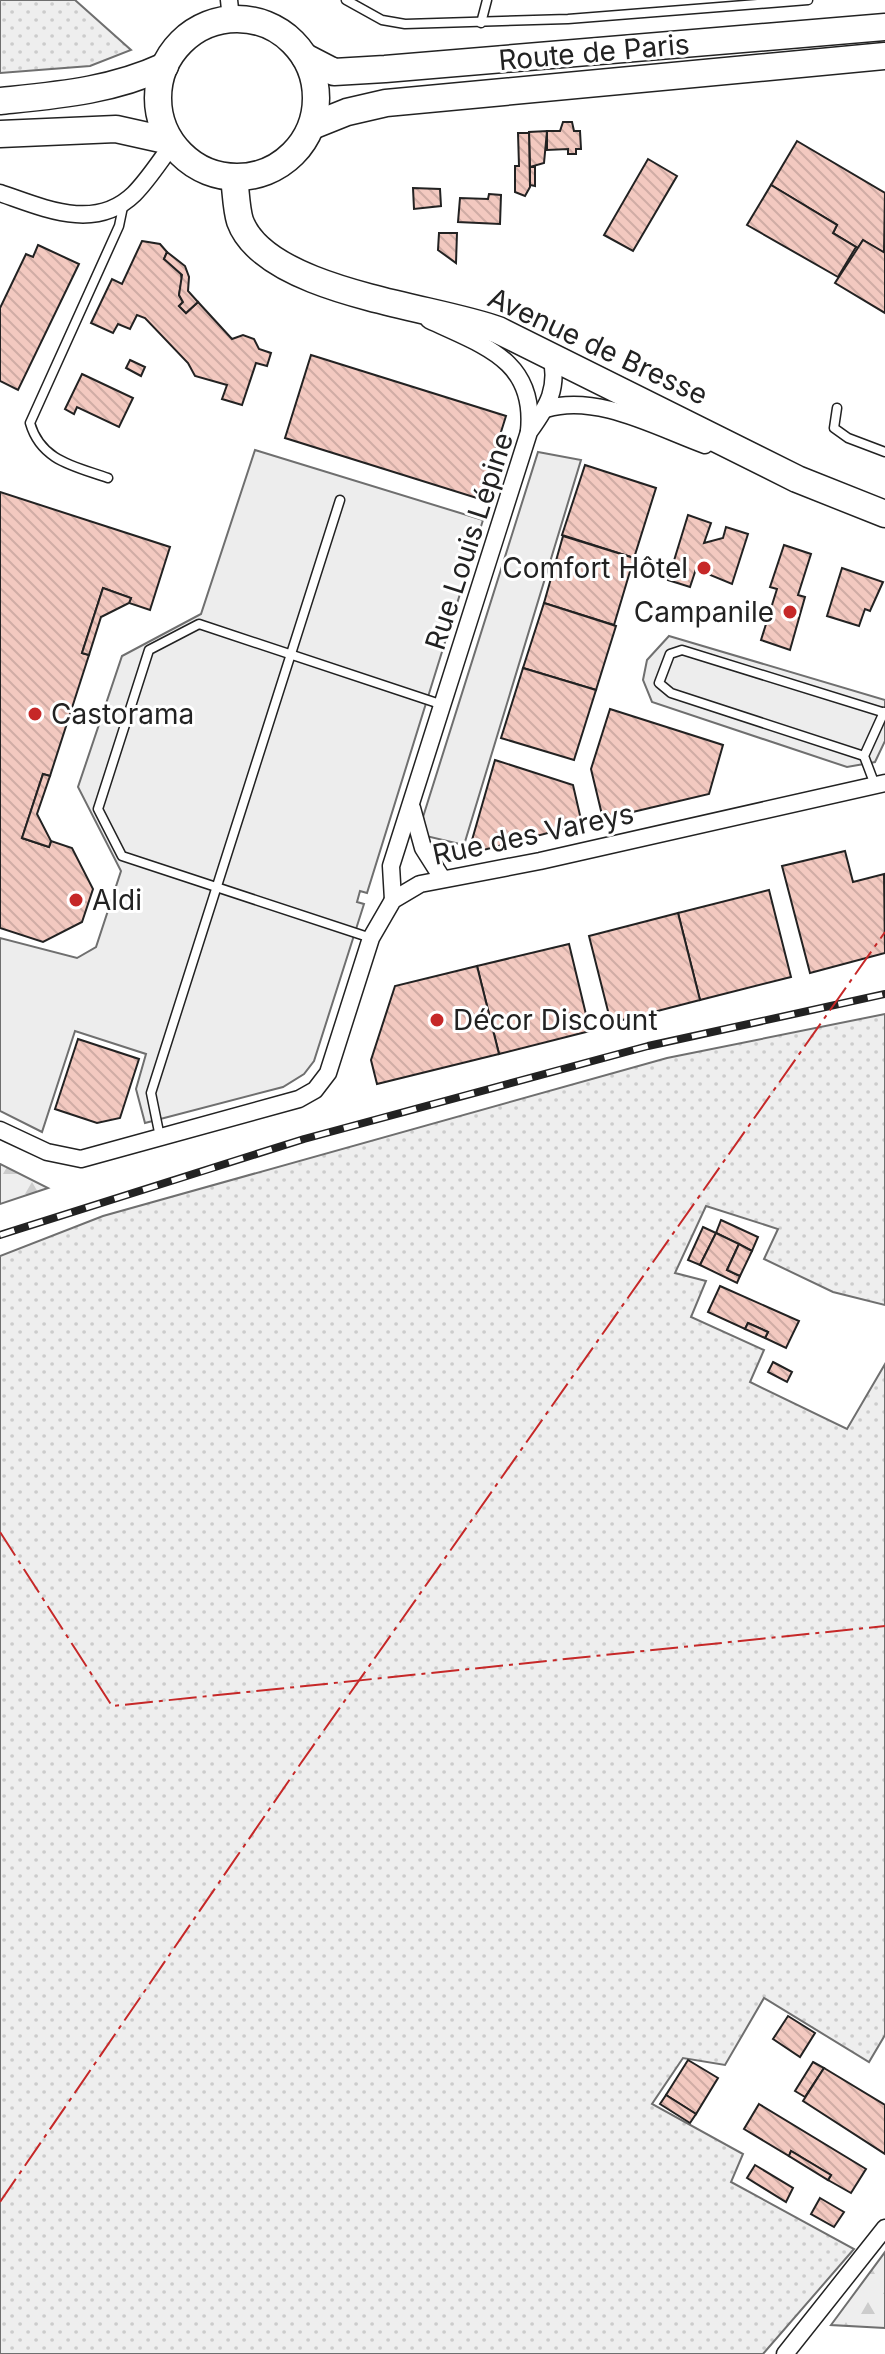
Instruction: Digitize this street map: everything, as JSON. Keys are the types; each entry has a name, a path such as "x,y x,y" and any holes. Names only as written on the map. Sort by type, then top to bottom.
{"main road":[{"path":"230,10 274,27 292,40 305,57 315,79 317,103 312,126 289,159 263,173 234,178 199,169 171,143 160,117 158,91 165,66 176,48 191,33 230,10"},
{"name":"Route de Paris","path":"305,57 334,72 885,27"},
{"name":"Route de Paris","path":"312,126 347,112 386,103 885,56"},
{"path":"0,101 72,94 129,83 165,66"},
{"path":"0,134 116,129 171,143"},
{"name":"Avenue de Bresse","path":"234,178 240,221 256,244 282,265 316,282 471,321 551,355 797,479 885,514"}],"street":[{"path":"0,193 44,209 78,215 109,212 124,202 171,143"},
{"path":"370,297 452,331 512,367 526,384 532,404 529,432"},
{"path":"546,409 556,376 551,355"},
{"name":"Rue Louis Lépine","path":"393,900 391,866 412,808 529,432 546,409 563,403 590,406 797,479"},
{"name":"Rue des Vareys","path":"393,900 420,884 442,878 540,861 880,784"},
{"path":"412,808 423,848 442,878"},
{"path":"0,1130 64,1158 81,1159 299,1099 315,1090 328,1073 371,938 393,900"},
{"path":"785,2354 885,2228"}],"lane":[{"path":"346,0 382,20 405,24 481,23 808,0"},
{"path":"481,23 487,0"},
{"path":"108,478 50,457 35,440 30,423 119,226 124,202"},
{"path":"837,408 834,428 848,438 885,452"},
{"path":"160,1137 151,1093 340,500"},
{"path":"371,938 122,856 98,809 149,650 199,624 444,705"},
{"path":"864,756 884,712 682,650 670,654 662,669 659,683 671,693 864,756 880,784"}],"green space":[{"path":"0,0 75,0 131,50 90,66 0,73"},
{"path":"885,1014 885,1305 833,1292 764,1259 778,1229 706,1206 675,1273 706,1281 691,1317 764,1350 750,1382 847,1429 885,1364 885,2035 869,2062 764,1998 725,2065 683,2058 652,2104 743,2154 731,2182 854,2249 763,2354 0,2354 0,1256 103,1216 667,1058"},
{"path":"0,1164 48,1188 0,1204"},
{"path":"885,2252 885,2328 831,2325"}],"shaded area":[{"path":"255,450 483,520 367,893 360,891 357,902 364,904 314,1061 304,1074 283,1087 145,1123 136,1089 146,1054 75,1031 42,1132 0,1111 0,938 77,958 96,947 121,871 78,787 122,656 201,614"},
{"path":"538,452 581,460 464,845 426,836 423,817"},
{"path":"669,636 885,700 885,741 875,762 847,767 652,702 643,680 647,660"}],"building":[{"path":"563,122 572,122 574,131 580,131 581,149 576,149 576,154 568,154 568,149 547,150 547,131 560,131"},
{"path":"547,131 544,163 530,167 529,132"},
{"path":"518,133 529,133 530,187 525,196 515,192 515,166 519,166"},
{"path":"797,141 885,193 884,253 863,240 858,248 833,233 837,225 771,185"},
{"path":"648,159 677,176 633,251 604,235"},
{"path":"530,167 535,167 535,186 530,185"},
{"path":"771,185 837,225 833,233 856,247 838,277 747,225"},
{"path":"413,188 440,189 441,206 414,209"},
{"path":"489,194 501,195 500,224 458,222 460,198 488,199"},
{"path":"439,233 457,233 456,263 438,250"},
{"path":"863,240 885,253 885,313 835,283"},
{"path":"142,241 160,244 167,252 164,259 180,270 179,295 183,302 179,306 186,313 198,302 232,339 243,335 254,339 259,349 271,353 267,366 256,363 242,405 222,399 227,385 195,376 188,363 145,318 137,315 130,329 118,324 113,333 91,323 112,279 122,284"},
{"path":"38,245 79,264 18,390 0,381 0,308 26,254 33,257"},
{"path":"167,252 185,266 189,277 188,291 198,302 186,313 179,306 183,302 179,295 182,275 164,259"},
{"path":"311,355 506,416 480,499 285,438"},
{"path":"130,360 145,367 141,376 126,368"},
{"path":"82,374 133,398 119,427 77,407 74,414 65,409"},
{"path":"585,465 656,488 634,558 562,535"},
{"name":"Castorama","path":"0,492 170,547 150,610 129,603 131,598 103,588 82,653 89,655 50,776 43,774 22,838 49,847 51,841 72,848 93,889 82,922 43,942 0,928"},
{"path":"688,515 711,523 704,543 723,538 726,527 748,534 732,584 696,569 690,587 668,580"},
{"path":"563,536 634,558 614,625 544,603"},
{"path":"784,545 811,554 798,595 805,597 790,650 761,640 777,589 770,587"},
{"path":"842,568 883,582 870,611 865,609 859,626 827,616"},
{"path":"103,588 131,598 129,603 101,617 89,655 82,653"},
{"path":"544,603 616,626 596,690 523,668"},
{"path":"523,668 596,690 574,760 501,738"},
{"path":"610,709 723,745 709,794 603,819 591,769"},
{"path":"495,760 573,785 582,824 468,854"},
{"path":"43,774 50,776 37,814 51,841 49,847 22,838"},
{"path":"845,851 853,882 884,874 885,953 810,973 782,866"},
{"path":"769,890 791,977 700,1000 678,913"},
{"path":"678,913 700,1000 611,1023 589,936"},
{"path":"569,944 590,1031 499,1054 477,966"},
{"name":"Décor Discount","path":"477,966 499,1054 377,1084 371,1060 395,986"},
{"path":"78,1039 139,1059 120,1118 97,1123 55,1109"},
{"path":"721,1220 758,1237 752,1251 716,1233"},
{"path":"703,1227 716,1233 700,1265 688,1260"},
{"path":"716,1233 739,1244 727,1270 740,1276 737,1283 700,1265"},
{"path":"739,1244 752,1251 740,1276 727,1270"},
{"path":"720,1286 799,1321 786,1348 765,1338 768,1332 748,1323 745,1329 708,1312"},
{"path":"748,1323 768,1332 765,1338 745,1329"},
{"path":"773,1362 792,1372 787,1382 768,1372"},
{"path":"788,2016 815,2033 800,2057 773,2039"},
{"path":"688,2060 718,2078 696,2114 666,2095"},
{"path":"813,2062 824,2068 805,2097 795,2091"},
{"path":"824,2068 885,2105 885,2154 803,2101"},
{"path":"666,2095 696,2114 690,2123 660,2104"},
{"path":"759,2104 866,2169 851,2193 828,2180 831,2175 791,2151 789,2156 744,2129"},
{"path":"791,2151 831,2175 828,2180 789,2156"},
{"path":"755,2165 793,2188 786,2202 747,2178"},
{"path":"820,2198 844,2212 834,2227 811,2214"}],"railway":[{"path":"0,1235 304,1139 648,1046 885,994"}],"power":[{"path":"0,2202 301,1763 885,932"},
{"path":"0,1532 112,1706 885,1626"}],"place":[{"name":"Comfort Hôtel","path":"704,568"},
{"name":"Campanile","path":"790,612"},
{"name":"Castorama","path":"35,714"},
{"name":"Aldi","path":"76,900"},
{"name":"Décor Discount","path":"437,1020"}]}
